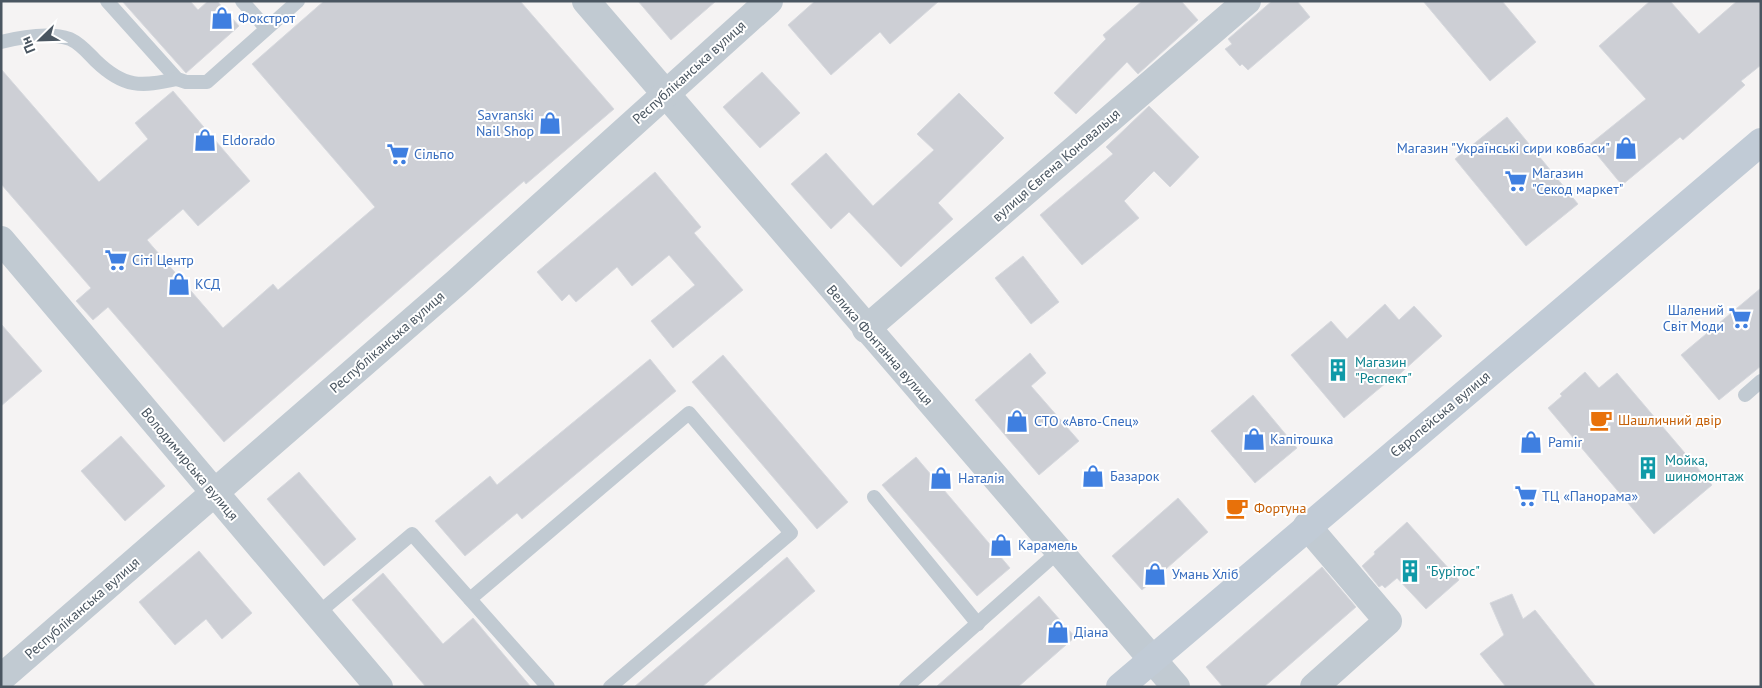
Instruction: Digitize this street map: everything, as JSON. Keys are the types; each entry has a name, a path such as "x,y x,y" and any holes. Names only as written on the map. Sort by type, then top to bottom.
{"main road":[{"name":"Європейська вулиця","path":"1120,687 1307,526 1761,142"}],"street":[{"name":"Велика Фонтанна вулиця","path":"586,1 866,329 1176,687"},
{"name":"Республіканська вулиця","path":"1,678 456,282 769,1"},
{"name":"вулиця Євгена Коновальця","path":"866,329 1246,1"},
{"name":"Володимирська вулиця","path":"1,240 379,687"},
{"path":"1307,526 1388,622 1314,687"}],"lane":[{"path":"107,1 177,79 186,82 207,82 298,1"},
{"path":"242,1 266,28"},
{"path":"1,42 44,36 64,37 84,47 116,78 152,85 177,79"},
{"path":"1745,395 1761,381"},
{"path":"470,600 689,413 790,533 610,687"},
{"path":"874,497 978,624"},
{"path":"317,614 412,534 548,687"},
{"path":"906,687 1059,551"}],"building":[{"path":"122,1 190,1 198,10 208,1 217,1 239,26 186,73"},
{"path":"324,1 520,1 614,109 526,184 524,181 224,442 108,307 93,320 76,301 91,288 1,184 1,69 99,182 148,139 135,123 173,91 250,181 198,226 183,209 147,240 223,328 273,284 278,290 375,207 252,64"},
{"path":"638,1 716,1 671,40"},
{"path":"815,1 939,1 890,44 880,32 831,75 788,25"},
{"path":"1142,1 1181,1 1198,20 1138,74 1127,62 1076,114 1054,93 1106,39 1103,35"},
{"path":"1272,1 1297,1 1310,17 1248,70 1242,64 1240,66 1225,49 1232,44 1228,39"},
{"path":"1423,1 1502,1 1536,42 1490,81"},
{"path":"1650,1 1670,1 1699,34 1737,1 1761,1 1761,65 1741,81 1745,85 1683,140 1680,137 1622,185 1589,145 1646,99 1599,46"},
{"path":"762,72 800,113 760,148 723,107"},
{"path":"959,93 1004,138 938,203 953,219 901,267 849,212 831,229 791,184 826,153 873,206 934,150 917,134"},
{"path":"1149,106 1199,157 1170,187 1154,171 1124,201 1139,218 1082,265 1040,215 1113,154 1106,147"},
{"name":"Магазин \"Секод маркет\"","path":"1507,117 1578,204 1526,246 1455,159"},
{"path":"655,172 701,227 694,233 743,290 673,348 651,321 695,285 669,255 632,286 617,267 576,302 569,294 562,301 537,272"},
{"path":"1023,256 1059,302 1031,324 995,278"},
{"path":"1761,288 1761,366 1719,400 1681,355"},
{"path":"1385,304 1399,320 1414,306 1442,336 1394,379 1393,377 1344,418 1291,355 1331,321 1347,339"},
{"path":"1,324 42,371 1,406"},
{"path":"1030,353 1046,373 1031,386 1079,441 1039,475 975,400"},
{"path":"723,355 848,502 817,529 692,382"},
{"path":"650,359 676,391 522,519 517,513 465,556 435,521 490,476 497,485"},
{"name":"Мойка, шиномонтаж","path":"1585,372 1599,388 1617,373 1712,485 1654,534 1548,408 1562,396 1560,394"},
{"name":"Капітошка","path":"1253,395 1297,448 1255,483 1211,431"},
{"path":"121,436 165,486 125,521 81,471"},
{"path":"916,457 1010,568 977,596 882,485"},
{"path":"299,472 356,539 324,566 267,499"},
{"path":"1178,498 1208,532 1142,590 1112,556"},
{"name":"\"Бурітос\"","path":"1407,522 1459,580 1426,609 1397,578 1385,588 1382,585 1379,587 1362,566 1375,554 1374,552"},
{"path":"199,551 252,613 222,639 206,619 175,645 139,602"},
{"path":"787,557 815,591 702,687 634,687"},
{"path":"1322,567 1356,607 1264,687 1223,687 1206,667"},
{"path":"383,573 443,644 473,618 531,687 426,687 352,600"},
{"path":"1512,594 1523,619 1535,610 1596,687 1506,687 1480,654 1504,635 1490,603"},
{"path":"1039,596 1075,637 1018,687 936,687"}],"place":[{"name":"Фокстрот","path":"222,18"},
{"name":"Savranski Nail Shop","path":"550,123"},
{"name":"Eldorado","path":"205,140"},
{"name":"Магазин \"Українські сири ковбаси\"","path":"1626,148"},
{"name":"Сільпо","path":"398,154"},
{"name":"Магазин \"Секод маркет\"","path":"1516,181"},
{"name":"Сіті Центр","path":"116,260"},
{"name":"КСД","path":"179,284"},
{"name":"Шалений Світ Моди","path":"1740,318"},
{"name":"Магазин \"Респект\"","path":"1338,370"},
{"name":"Шашличний двір","path":"1601,420"},
{"name":"СТО «Авто-Спец»","path":"1017,421"},
{"name":"Капітошка","path":"1254,439"},
{"name":"Pamir","path":"1531,442"},
{"name":"Мойка, шиномонтаж","path":"1648,468"},
{"name":"Базарок","path":"1093,476"},
{"name":"Наталія","path":"941,478"},
{"name":"ТЦ «Панорама»","path":"1526,496"},
{"name":"Фортуна","path":"1237,508"},
{"name":"Карамель","path":"1001,545"},
{"name":"\"Бурітос\"","path":"1410,571"},
{"name":"Умань Хліб","path":"1155,574"},
{"name":"Діана","path":"1058,632"}]}
